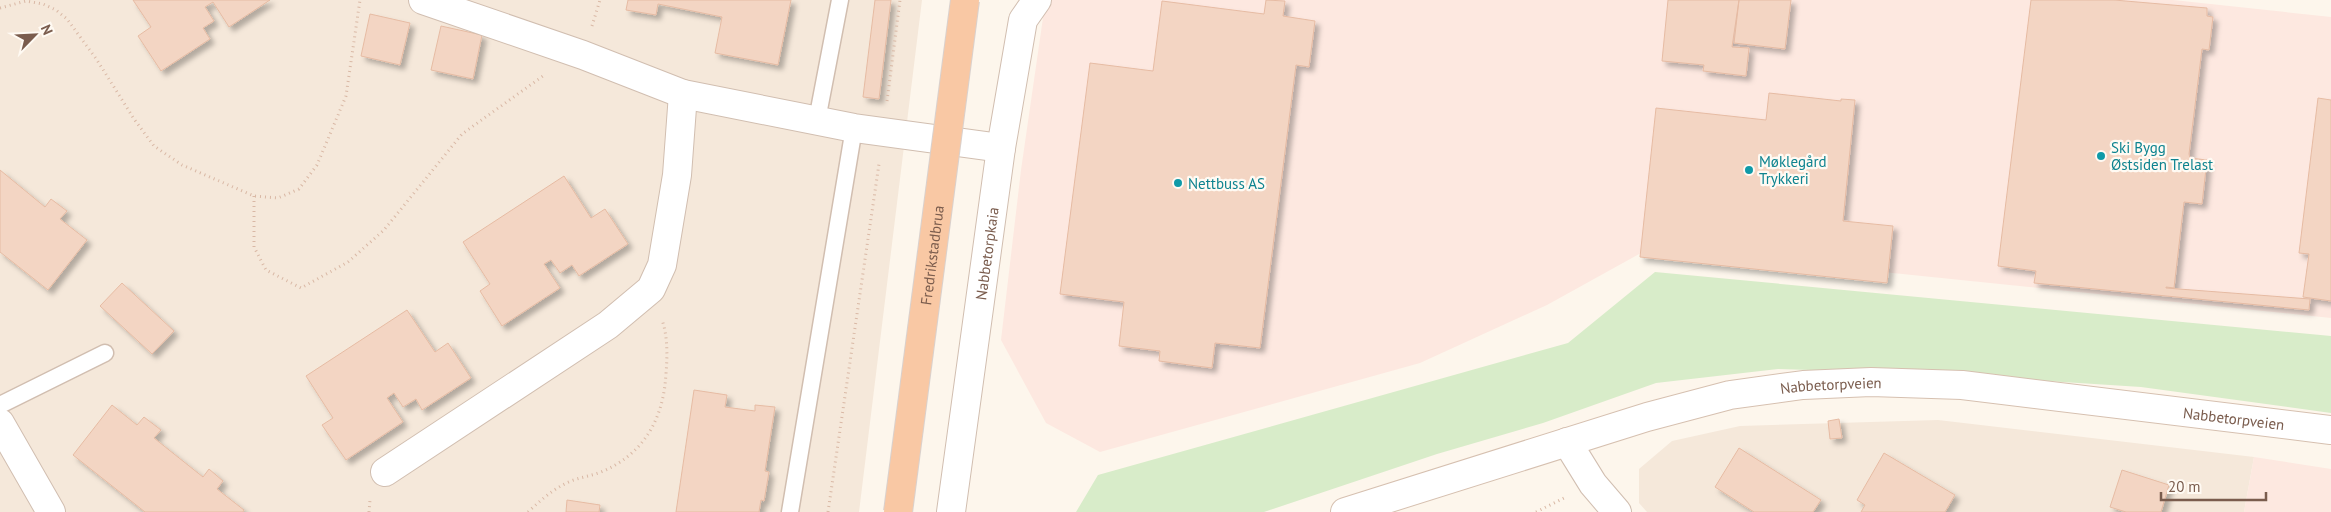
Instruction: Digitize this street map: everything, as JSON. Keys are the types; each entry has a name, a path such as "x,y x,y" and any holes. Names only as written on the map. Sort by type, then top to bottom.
{"highway":[{"name":"Fredrikstadbrua","path":"898,512 965,0"}],"street":[{"path":"423,0 583,55 683,94 854,128 1001,148"},
{"name":"Nabbetorpkaia","path":"951,512 1001,148 1024,20 1037,0"},
{"path":"385,472 608,325 651,289 662,265 677,175 683,94"},
{"name":"Nabbetorpveien","path":"1345,512 1647,416 1730,395 1803,385 1871,382 1962,385 2331,430"},
{"path":"0,423 50,512"},
{"path":"1567,442 1593,484 1616,512"}],"lane":[{"path":"817,120 840,0"},
{"path":"790,512 854,128"},
{"path":"0,405 105,353"}],"path":[{"path":"0,8 26,1 43,4 56,10 67,19 97,60 134,119 154,146 166,156 182,165 254,196 278,198 299,189 317,165 346,96 360,0"},
{"path":"828,512 884,131 900,0"},
{"path":"254,196 254,248 266,270 301,288 348,262 384,230 462,134 541,77 583,55"},
{"path":"528,512 548,494 572,481 601,472 632,453 644,442 662,405 666,370 665,328 651,289"}],"shaded area":[{"path":"0,0 922,0 859,512 0,512"},
{"path":"1048,0 2173,0 2331,17 2331,318 1650,248 1547,305 1420,363 1100,452 1046,423 1001,340 1021,170 1045,4"},
{"path":"1938,420 2254,457 2244,512 1647,512 1639,503 1639,469 1672,441 1740,426"},
{"path":"2254,457 2331,469 2331,512 2244,512"}],"green space":[{"path":"1655,272 2331,336 2331,413 2141,387 1942,374 1778,369 1656,383 1543,423 1437,454 1264,512 1076,512 1098,475 1568,343"}],"building":[{"path":"133,0 270,0 229,27 213,2 205,7 214,21 203,28 210,39 161,71 138,36 151,27"},
{"path":"628,0 791,0 778,65 715,53 722,17 658,4 656,15 626,10"},
{"path":"875,0 891,0 879,99 863,97"},
{"name":"Nettbuss AS","path":"1266,0 1285,1 1283,16 1315,21 1309,67 1296,65 1260,348 1215,343 1212,368 1159,361 1160,351 1119,346 1124,302 1060,294 1090,63 1153,71 1162,1 1264,14"},
{"path":"1668,0 1739,0 1732,47 1749,48 1746,76 1703,71 1704,65 1662,61"},
{"path":"1739,0 1791,0 1785,49 1734,43"},
{"name":"Ski Bygg Østsiden Trelast","path":"2031,0 2114,0 2207,8 2207,16 2213,17 2209,50 2202,49 2189,154 2190,158 2207,160 2202,204 2184,202 2174,288 2166,288 2310,299 2309,310 2034,283 2036,271 1998,266"},
{"path":"370,14 410,23 400,65 361,56"},
{"path":"441,26 482,35 473,79 431,70"},
{"name":"Møklegård Trykkeri","path":"1769,93 1841,101 1841,99 1855,100 1843,221 1893,226 1887,283 1640,257 1656,108 1766,120"},
{"path":"2318,98 2331,100 2331,301 2303,297 2309,254 2299,253"},
{"path":"0,170 45,207 51,199 67,211 60,219 87,240 48,290 0,252"},
{"path":"564,176 591,218 605,209 628,244 579,276 572,265 560,273 551,260 544,264 560,288 502,326 480,291 490,284 463,242"},
{"path":"122,283 174,331 152,354 100,306"},
{"path":"407,310 435,352 448,343 471,378 422,410 416,399 403,407 394,393 387,398 403,422 346,460 322,425 333,418 306,376"},
{"path":"694,390 727,395 725,407 755,411 755,405 775,407 765,471 769,472 764,501 761,500 759,512 676,512"},
{"path":"112,405 137,425 144,417 161,430 154,438 203,477 209,469 223,481 217,489 244,510 243,512 145,512 73,455"},
{"path":"1839,419 1842,438 1830,439 1828,421"},
{"path":"1739,448 1821,500 1813,512 1754,512 1715,487"},
{"path":"1884,453 1955,495 1945,512 1861,512 1865,505 1857,500"},
{"path":"2122,470 2169,485 2161,512 2126,512 2110,507"},
{"path":"567,500 600,505 599,512 566,512"}],"place":[{"name":"Ski Bygg Østsiden Trelast","path":"2101,156"},
{"name":"Møklegård Trykkeri","path":"1749,170"},
{"name":"Nettbuss AS","path":"1178,183"}]}
